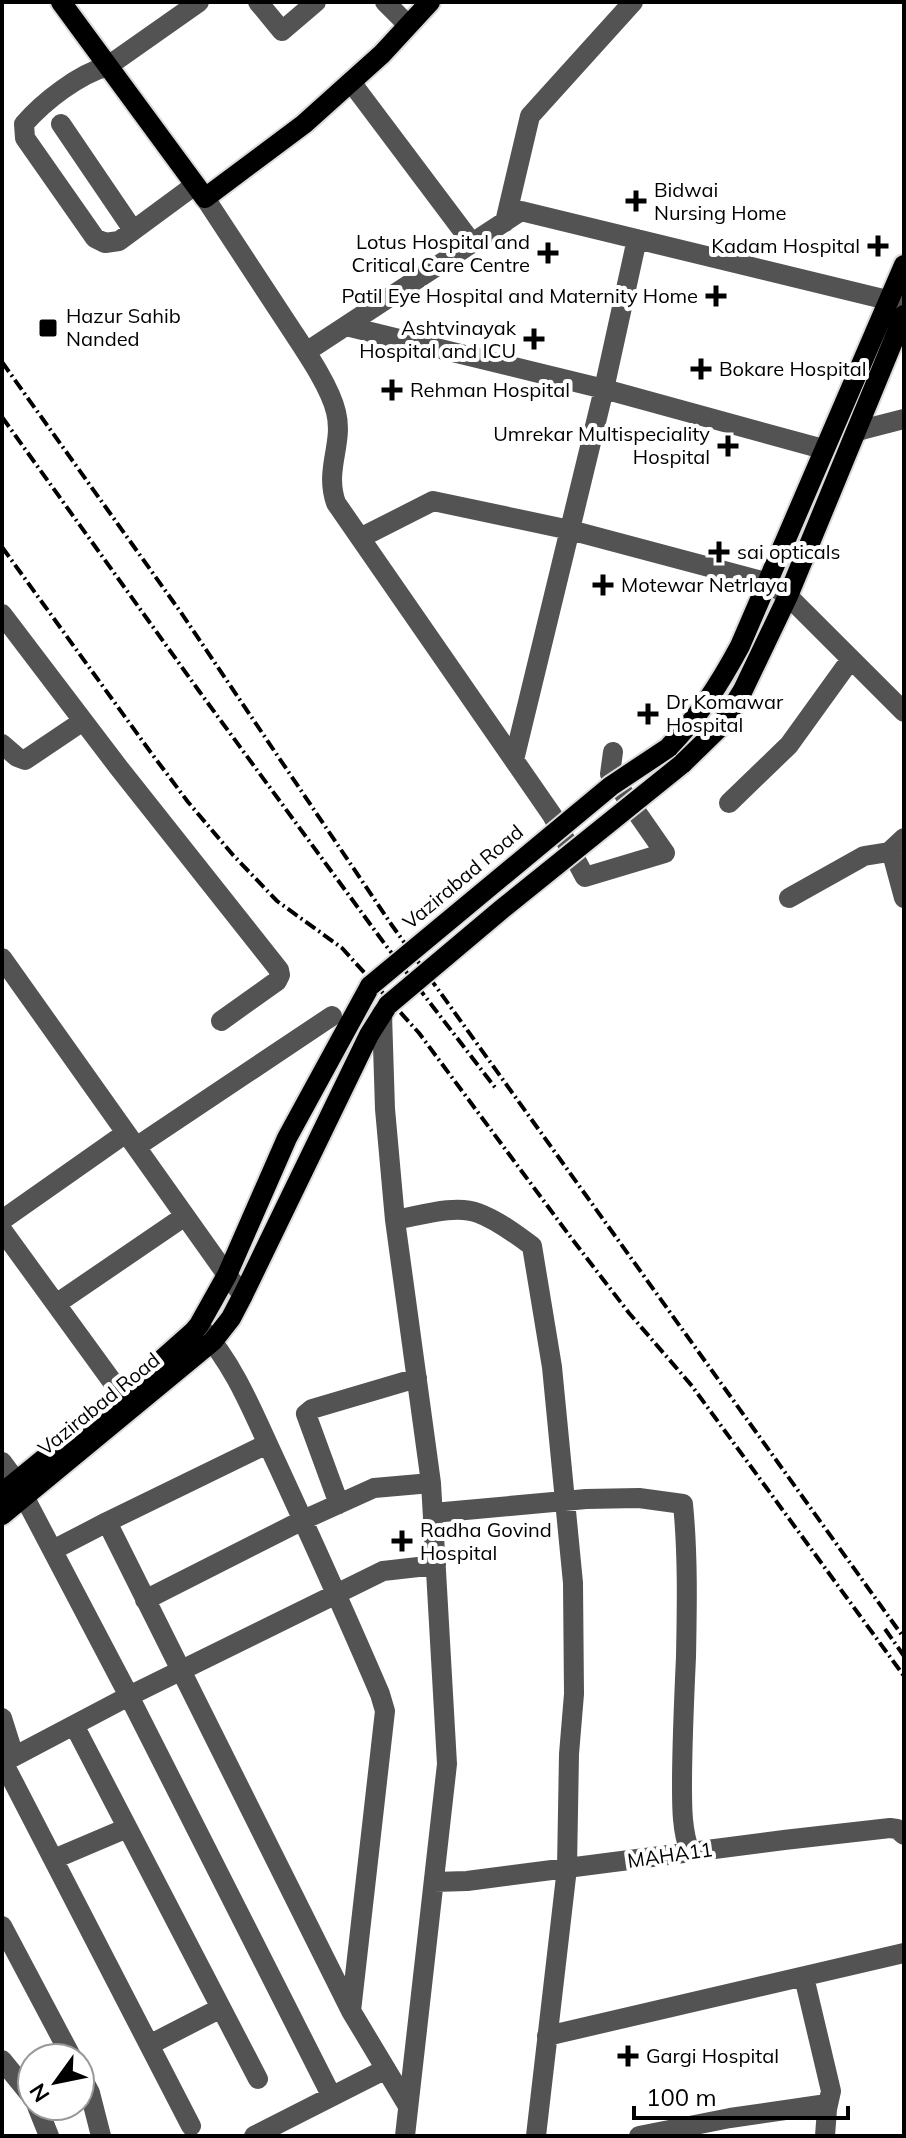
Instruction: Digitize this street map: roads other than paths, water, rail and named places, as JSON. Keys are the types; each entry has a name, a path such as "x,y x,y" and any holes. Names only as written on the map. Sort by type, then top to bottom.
{"main road":[{"path":"61,2 200,192 304,124 382,54 430,2"},
{"name":"Vazirabad Road","path":"2,1515 14,1490 199,1325 227,1275 287,1138 370,986 611,786 668,748 709,701 740,646 823,449 896,302 904,265"},
{"name":"Vazirabad Road","path":"14,1490 213,1341 231,1318 369,1035 385,1010 502,909 682,764 721,726 743,690 788,596 904,315"},
{"path":"797,511 820,520"}],"street":[{"path":"199,2 108,66 95,70 40,106 24,124 25,138 95,238 105,243 119,241 200,192 306,352 330,396 338,426 330,483 336,503 552,815 585,877 665,853 610,774 613,752"},
{"path":"258,2 282,31 316,2"},
{"path":"385,2 408,25"},
{"path":"505,222 530,116 633,2"},
{"path":"351,82 472,243"},
{"path":"61,124 133,230"},
{"path":"306,352 521,211 896,302"},
{"path":"514,760 637,239"},
{"path":"346,326 604,389 823,449"},
{"path":"857,431 904,419"},
{"path":"360,538 433,501 570,530 769,583 788,596 904,712"},
{"path":"2,614 279,970 277,981 221,1021"},
{"path":"729,803 789,745 851,659"},
{"path":"2,744 25,760 83,721"},
{"path":"789,898 864,856 898,844 904,898"},
{"path":"2,958 243,1295"},
{"path":"385,1010 385,1109 395,1220 431,1483 447,1764 405,2136"},
{"path":"2,1220 332,1016"},
{"path":"395,1220 445,1210 475,1211 532,1246 552,1367 573,1583 574,1694 569,1754 567,1868 536,2136"},
{"path":"56,1304 185,1216"},
{"path":"2,1230 122,1395"},
{"path":"199,1325 239,1380 337,1594 385,1711 351,2011"},
{"path":"339,1504 306,1414 312,1409 417,1378"},
{"path":"53,1550 267,1444"},
{"path":"2,1462 14,1490 53,1550 129,1696 331,2095"},
{"path":"145,1600 303,1520 374,1488 431,1483"},
{"path":"433,1513 639,1498 683,1504 686,1608 682,1802 685,1839 690,1852"},
{"path":"107,1522 351,2011 408,2106"},
{"path":"6,1760 383,1571 436,1565"},
{"path":"2,1718 6,1760 191,2126"},
{"path":"74,1725 258,2079"},
{"path":"54,1859 127,1828"},
{"name":"MAHA11","path":"434,1882 467,1881 890,1828 904,1835"},
{"path":"2,1926 64,2042"},
{"path":"547,2036 904,1953"},
{"path":"804,1977 831,2091 825,2136"},
{"path":"149,2045 221,2008"},
{"path":"2,2060 16,2077"},
{"path":"258,2135 386,2069"},
{"path":"639,2136 728,2127 820,2105 827,2109"},
{"path":"96,2116 101,2136"}],"railway":[{"path":"2,362 182,614 391,924 904,1638"},
{"path":"2,417 384,943 497,1090"},
{"path":"2,547 149,750 233,855 277,901 342,948 419,1033 629,1313 692,1386 904,1676"},
{"path":"885,1629 904,1656"}],"place":[{"name":"Bidwai Nursing Home","path":"636,201"},
{"name":"Kadam Hospital","path":"878,246"},
{"name":"Lotus Hospital and Critical Care Centre","path":"548,253"},
{"name":"Patil Eye Hospital and Maternity Home","path":"716,296"},
{"name":"Hazur Sahib Nanded","path":"48,328"},
{"name":"Ashtvinayak Hospital and ICU","path":"534,339"},
{"name":"Bokare Hospital","path":"701,369"},
{"name":"Rehman Hospital","path":"392,390"},
{"name":"Umrekar Multispeciality Hospital","path":"728,446"},
{"name":"sai opticals","path":"719,552"},
{"name":"Motewar Netrlaya","path":"603,585"},
{"name":"Dr Komawar Hospital","path":"648,714"},
{"name":"Radha Govind Hospital","path":"402,1541"},
{"name":"Gargi Hospital","path":"628,2056"}]}
